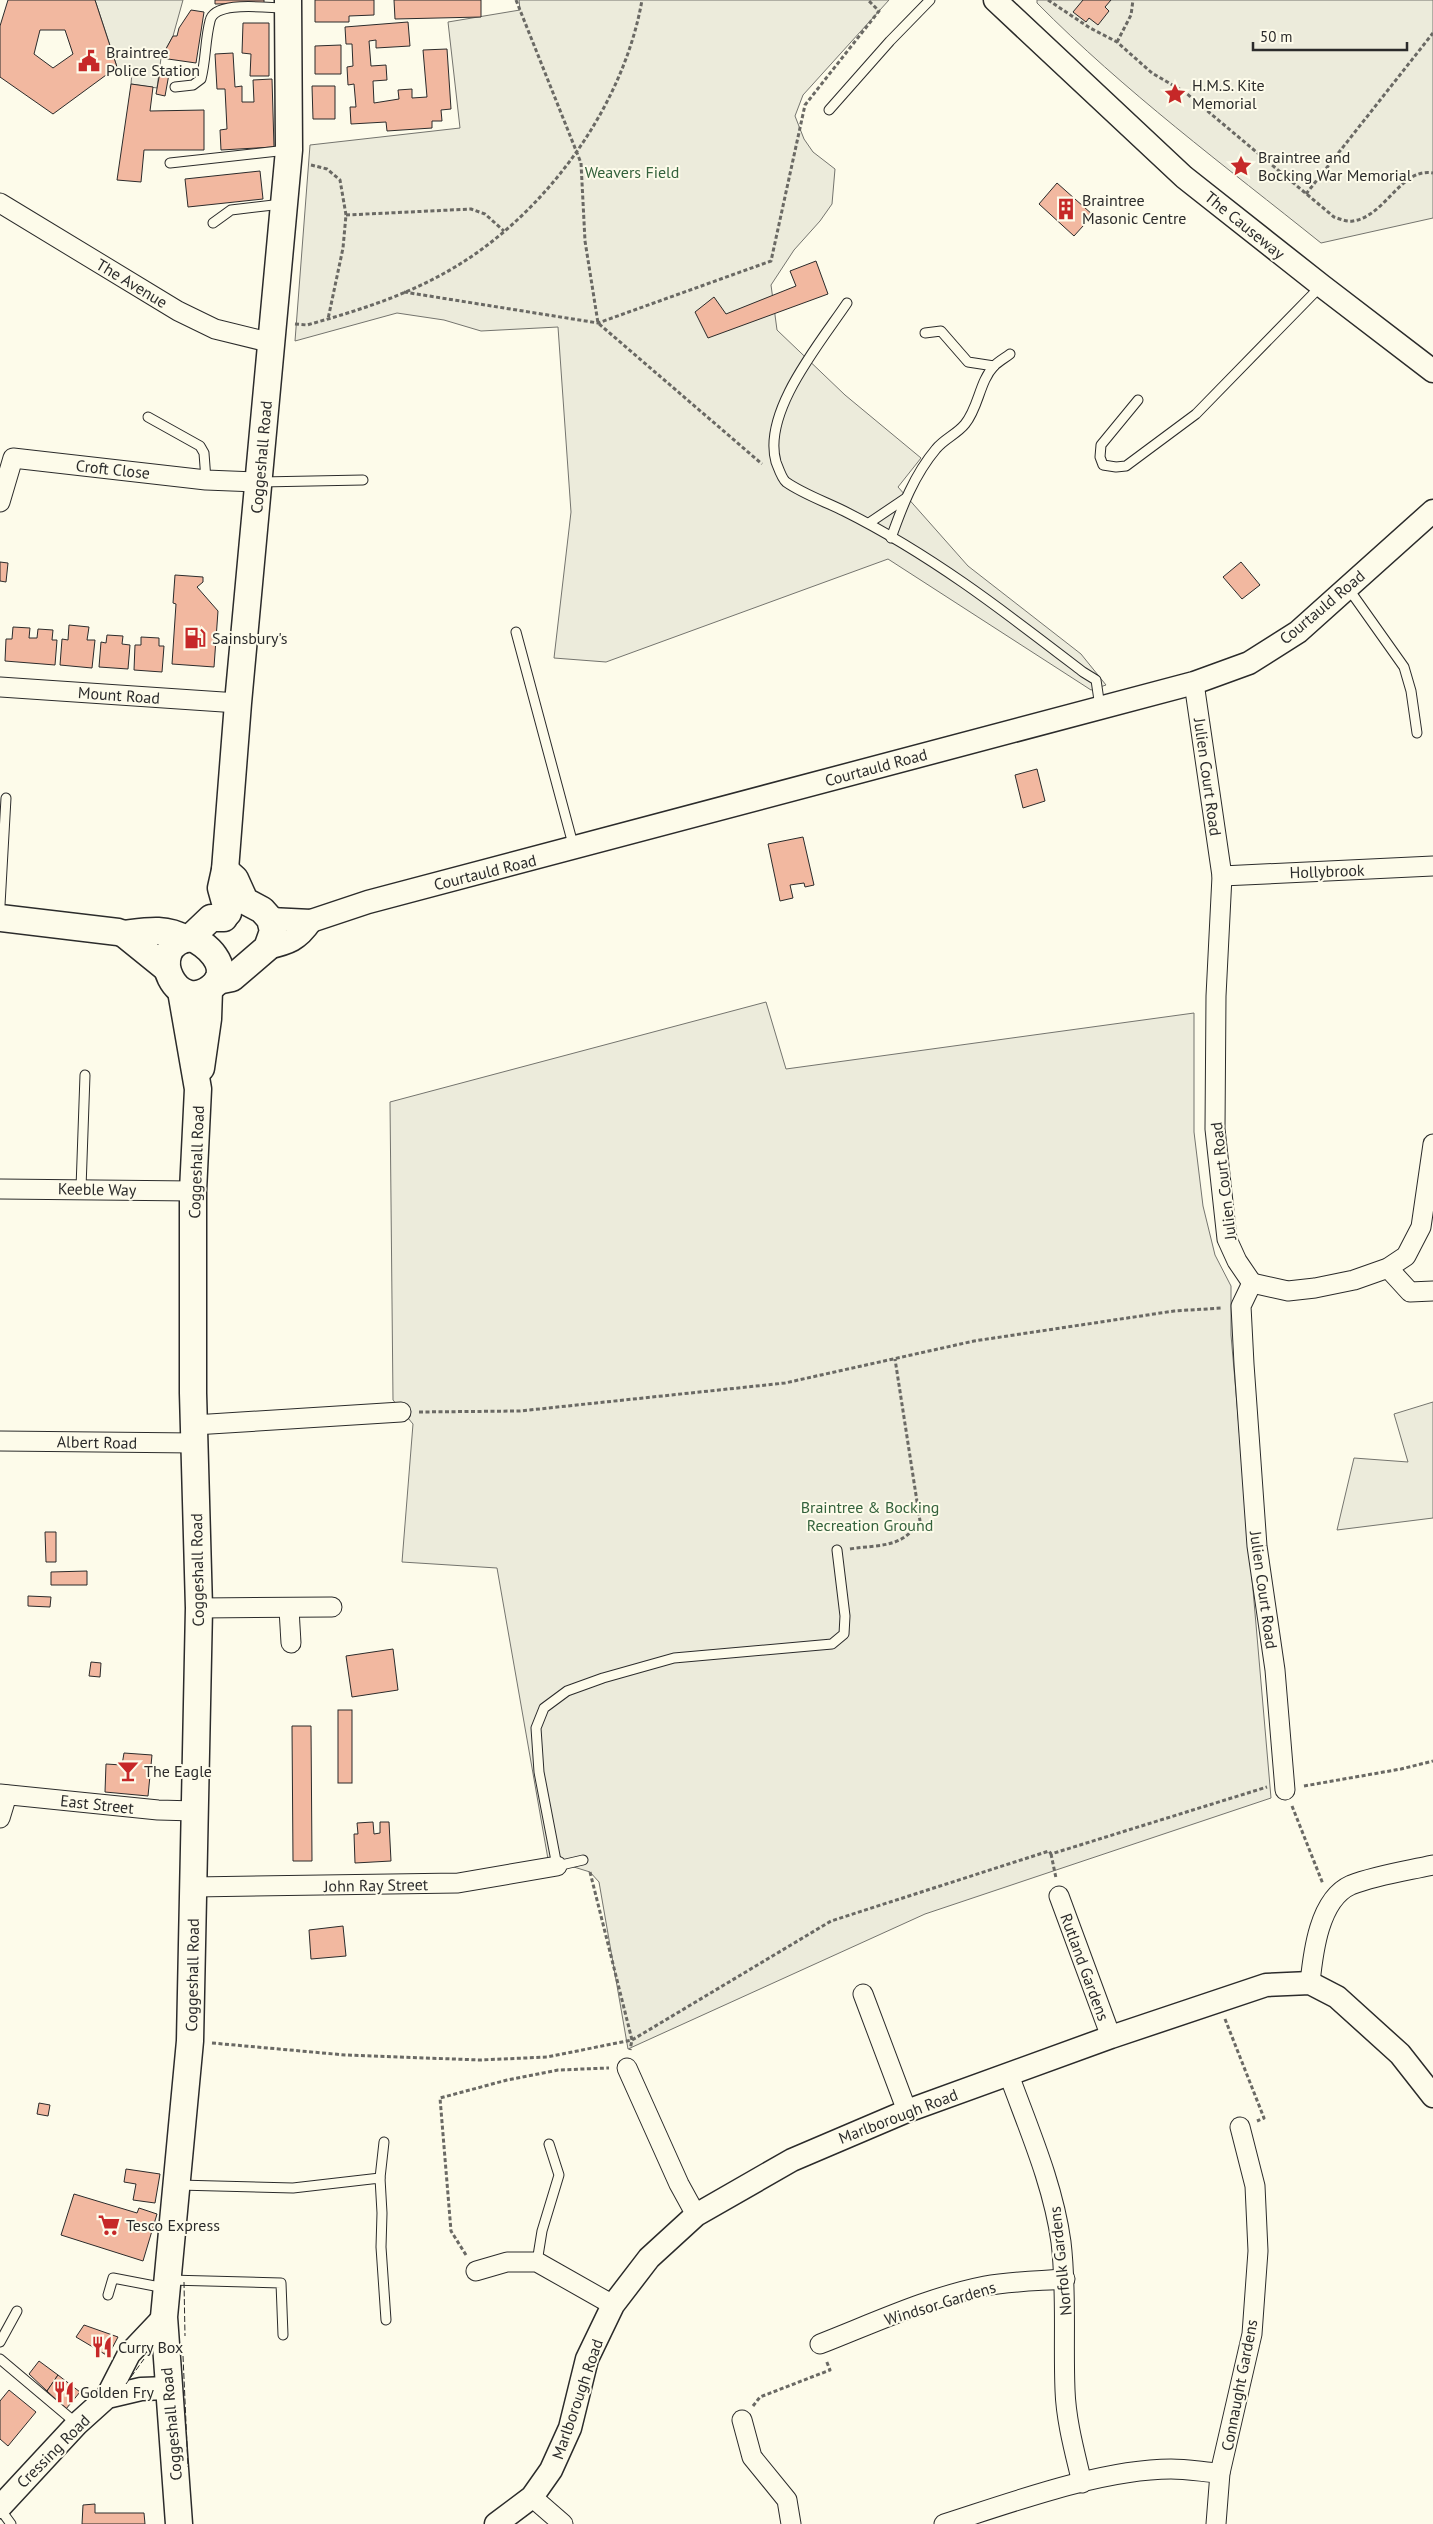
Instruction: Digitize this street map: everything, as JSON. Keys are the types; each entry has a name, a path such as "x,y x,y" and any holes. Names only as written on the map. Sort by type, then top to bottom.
{"main road":[{"name":"Coggeshall Road","path":"243,914 221,888 225,870 238,704 289,155 288,4"},
{"path":"243,914 221,935 229,951 246,958 261,952"},
{"path":"166,968 168,954 177,944 188,939 211,918 243,914 273,931 261,952 232,978 195,994 181,991"},
{"path":"0,918 124,934 157,930 174,932 188,939 198,940 213,953 220,968 213,985 198,1089"},
{"path":"124,934 166,968"},
{"name":"Coggeshall Road","path":"166,968 170,982 181,991 198,1089 193,1191 194,1434 199,1608 190,2042 164,2317 179,2524"}],"street":[{"name":"The Causeway","path":"1001,2 1184,176 1322,286 1433,371"},
{"name":"The Avenue","path":"0,203 178,311 215,329 273,332"},
{"name":"Croft Close","path":"0,502 13,458 206,480 258,482"},
{"name":"Courtauld Road","path":"243,914 311,921 368,902 574,849 1194,683 1249,663 1298,632 1433,511"},
{"name":"Julien Court Road","path":"1194,683 1222,876 1216,996 1215,1129 1228,1239 1237,1261 1252,1283 1241,1306 1257,1546 1275,1670 1286,1790"},
{"name":"Mount Road","path":"0,687 238,704"},
{"name":"Hollybrook","path":"1222,876 1433,866"},
{"path":"261,952 301,936 311,921"},
{"path":"1252,1283 1288,1291 1354,1280 1388,1268 1406,1256 1421,1227 1433,1144"},
{"name":"Keeble Way","path":"0,1188 193,1191"},
{"path":"1388,1268 1410,1292 1433,1291"},
{"path":"194,1434 401,1412"},
{"name":"Albert Road","path":"0,1441 194,1434"},
{"path":"199,1608 289,1609 332,1607"},
{"path":"289,1609 291,1643"},
{"path":"0,1818 3,1795"},
{"name":"East Street","path":"3,1795 158,1810 195,1811"},
{"path":"1433,1865 1350,1886 1331,1902 1314,1947 1310,1983 1337,1998 1400,2054 1433,2096"},
{"name":"John Ray Street","path":"194,1887 458,1883 557,1866"},
{"name":"Rutland Gardens","path":"1059,1896 1112,2037"},
{"name":"Marlborough Road","path":"496,2524 532,2497 561,2451 570,2428 588,2359 613,2305 649,2258 696,2214 792,2160 907,2111 1218,2000 1266,1985 1310,1983"},
{"path":"863,1994 907,2111"},
{"path":"627,2068 679,2184 696,2214"},
{"name":"Norfolk Gardens","path":"1009,2075 1051,2190 1061,2240 1065,2280 1065,2391 1072,2440 1082,2483"},
{"name":"Connaught Gardens","path":"1216,2524 1220,2473 1252,2334 1258,2251 1255,2186 1240,2127"},
{"path":"476,2271 507,2262 537,2262 613,2305"},
{"name":"Windsor Gardens","path":"820,2344 931,2302 984,2286 1014,2282 1065,2280"},
{"name":"Cressing Road","path":"0,2508 77,2424 108,2397 129,2354 164,2317"},
{"name":"Cressing Road","path":"108,2397 141,2389 168,2388"},
{"path":"742,2420 752,2457 787,2500 791,2524"},
{"path":"944,2524 1082,2483 1137,2472 1171,2469 1220,2473"},
{"path":"532,2497 563,2524"}],"lane":[{"path":"828,110 930,0"},
{"path":"175,87 193,85 201,79 210,21 216,12 222,8 288,4"},
{"path":"170,163 289,155"},
{"path":"213,224 231,210 285,204"},
{"path":"1138,400 1101,445 1100,457 1104,464 1116,467 1126,466 1196,414 1322,286"},
{"path":"847,303 794,384 777,422 774,443 776,462 784,481 869,523 957,576 1096,680 1100,707"},
{"path":"925,333 940,331 968,362 994,366"},
{"path":"891,538 906,498 936,449 965,425 994,366 1010,354"},
{"path":"148,417 200,446 204,453 206,480"},
{"path":"258,482 363,480"},
{"path":"869,523 906,498"},
{"path":"1348,588 1404,667 1411,691 1417,733"},
{"path":"516,632 574,849"},
{"path":"0,905 6,798"},
{"path":"81,1188 85,1075"},
{"path":"583,1860 557,1866 539,1772 536,1728 544,1708 567,1691 603,1678 674,1658 832,1644 844,1634 845,1625 837,1550"},
{"path":"384,2142 380,2178 381,2247 386,2320"},
{"path":"537,2262 542,2231 559,2175 549,2144"},
{"path":"176,2184 293,2188 380,2178"},
{"path":"108,2296 113,2278 166,2284 281,2283 283,2335"},
{"path":"0,2342 17,2311"},
{"path":"0,2359 77,2424"},
{"path":"0,2508 11,2524"}],"path":[{"path":"516,0 576,152 582,172 585,241 598,323 742,448 784,481"},
{"path":"273,332 307,325 382,303 442,275 504,231 546,190 594,126 623,68 642,0"},
{"path":"404,292 598,323 771,261 805,105 880,11 868,0"},
{"path":"1048,0 1090,28 1117,42 1152,73 1200,103 1334,217 1351,221 1369,216 1416,174 1433,172"},
{"path":"1117,42 1131,15 1133,0"},
{"path":"1306,194 1433,33"},
{"path":"289,155 327,169 340,180 346,215 343,248 328,319"},
{"path":"346,215 471,209 485,214 504,231"},
{"path":"401,1412 520,1411 786,1383 974,1342 1174,1311 1241,1306"},
{"path":"837,1550 898,1542 911,1534 920,1521 895,1359"},
{"path":"190,2042 257,2046 345,2055 480,2060 547,2057 632,2040 831,1921 1049,1851 1051,1854 1266,1786 1286,1790 1401,1769 1433,1760"},
{"path":"1286,1790 1309,1854 1331,1902"},
{"path":"583,1860 590,1872 632,2040"},
{"path":"1218,2000 1264,2118 1240,2127"},
{"path":"476,2271 451,2231 440,2098 507,2080 558,2070 627,2068"},
{"path":"742,2420 760,2397 830,2370 820,2344"}],"green space":[{"path":"95,0 183,0 173,36 161,58 157,88 131,84 132,72 117,67"},
{"name":"Weavers Field","path":"519,0 889,0 803,95 795,116 804,139 813,152 835,169 832,204 820,221 794,250 771,285 777,330 845,395 921,458 898,487 968,566 1081,654 1106,685 1091,690 888,559 606,662 554,658 571,512 558,327 481,331 444,320 397,313 295,341 310,145 460,128 448,22 520,10"},
{"path":"1037,0 1433,0 1433,218 1321,243 1140,97 1070,35 1037,3"},
{"name":"Braintree & Bocking Recreation Ground","path":"766,1002 786,1069 1194,1013 1194,1132 1203,1206 1215,1255 1231,1286 1231,1335 1271,1798 925,1914 628,2049 599,1882 590,1872 548,1859 497,1568 402,1562 413,1424 393,1400 390,1102"},
{"path":"1433,1402 1433,1518 1337,1530 1354,1458 1408,1462 1394,1414"}],"building":[{"name":"Braintree Police Station","path":"8,0 95,0 117,67 53,114 0,77 0,26","holes":["40,30 65,30 73,54 53,68 34,54"]},
{"path":"215,0 264,0 264,3 215,4"},
{"path":"315,0 374,0 374,15 349,16 349,22 315,22"},
{"path":"394,0 481,0 481,17 395,19"},
{"path":"1083,0 1111,0 1105,7 1109,11 1098,25 1089,18 1086,22 1073,12"},
{"path":"191,10 204,12 196,63 161,58 173,36 177,36 179,28"},
{"path":"408,22 410,46 376,48 376,40 369,41 371,66 386,65 387,80 373,81 374,103 399,99 398,90 412,89 412,98 427,97 423,50 447,49 451,109 441,110 442,121 432,121 432,128 387,131 386,122 351,124 350,107 356,107 354,84 348,85 347,67 353,66 352,44 346,44 345,27"},
{"path":"243,23 269,23 269,76 250,76 251,54 242,53"},
{"path":"341,45 341,74 315,74 315,46"},
{"path":"233,53 235,87 242,86 242,102 254,102 253,80 272,79 274,147 221,150 220,130 227,129 225,89 217,89 215,54"},
{"path":"160,72 169,74 165,96 156,94"},
{"path":"131,84 153,87 150,111 204,110 204,150 144,150 141,182 117,180"},
{"path":"312,86 335,86 335,119 313,119"},
{"path":"260,171 263,199 188,207 185,179"},
{"name":"Braintree Masonic Centre","path":"1057,183 1093,215 1074,236 1039,204"},
{"path":"816,261 828,294 708,338 695,312 714,297 726,314 796,286 790,271"},
{"path":"0,562 8,563 6,582 0,581"},
{"path":"1241,562 1260,585 1242,599 1223,577"},
{"name":"Sainsbury's","path":"175,575 203,577 203,582 197,587 218,611 214,667 172,664 176,604 173,603"},
{"path":"69,625 89,627 87,640 95,640 92,668 60,665 62,639 68,640"},
{"path":"13,627 30,628 29,638 37,638 38,629 53,630 52,640 57,640 55,665 5,661 6,639 12,639"},
{"path":"107,635 123,636 122,644 130,645 128,669 99,667 101,642 106,643"},
{"path":"141,637 159,638 159,646 164,646 162,672 134,670 135,645 141,645"},
{"path":"1037,769 1045,801 1023,808 1015,775"},
{"path":"803,837 814,885 805,887 804,883 790,885 793,898 780,901 768,844"},
{"path":"45,1532 56,1532 56,1562 46,1562"},
{"path":"87,1571 87,1585 51,1585 51,1572"},
{"path":"28,1596 51,1597 50,1607 28,1606"},
{"path":"393,1649 398,1690 352,1697 346,1656"},
{"path":"91,1662 101,1663 100,1677 89,1676"},
{"path":"338,1710 352,1710 352,1783 338,1783"},
{"path":"292,1726 311,1726 312,1861 293,1861"},
{"name":"The Eagle","path":"124,1753 152,1755 148,1796 105,1792 106,1764 122,1765"},
{"path":"373,1822 374,1834 380,1833 380,1822 389,1822 391,1861 355,1863 354,1834 358,1834 357,1823"},
{"path":"343,1926 346,1956 311,1959 309,1930"},
{"path":"39,2103 50,2105 48,2116 37,2114"},
{"path":"126,2169 160,2174 155,2203 133,2200 136,2184 124,2182"},
{"name":"Tesco Express","path":"74,2194 137,2213 139,2208 157,2214 143,2261 61,2235"},
{"name":"Curry Box","path":"84,2325 118,2337 108,2356 76,2337"},
{"path":"39,2361 58,2375 47,2391 29,2374"},
{"name":"Golden Fry","path":"58,2375 80,2392 66,2409 47,2391"},
{"path":"9,2390 36,2412 8,2446 0,2439 0,2401"},
{"path":"95,2504 95,2513 144,2513 145,2524 82,2524 83,2505"}],"fence":[{"path":"184,2282 185,2336"},
{"path":"183,2356 188,2467"},
{"path":"126,2384 144,2359"}],"place":[{"name":"Braintree Police Station","path":"89,61"},
{"name":"H.M.S. Kite Memorial","path":"1175,94"},
{"name":"Braintree and Bocking War Memorial","path":"1241,166"},
{"name":"Braintree Masonic Centre","path":"1066,209"},
{"name":"Sainsbury's","path":"195,638"},
{"name":"The Eagle","path":"128,1771"},
{"name":"Tesco Express","path":"109,2225"},
{"name":"Curry Box","path":"102,2347"},
{"name":"Golden Fry","path":"64,2392"}]}
